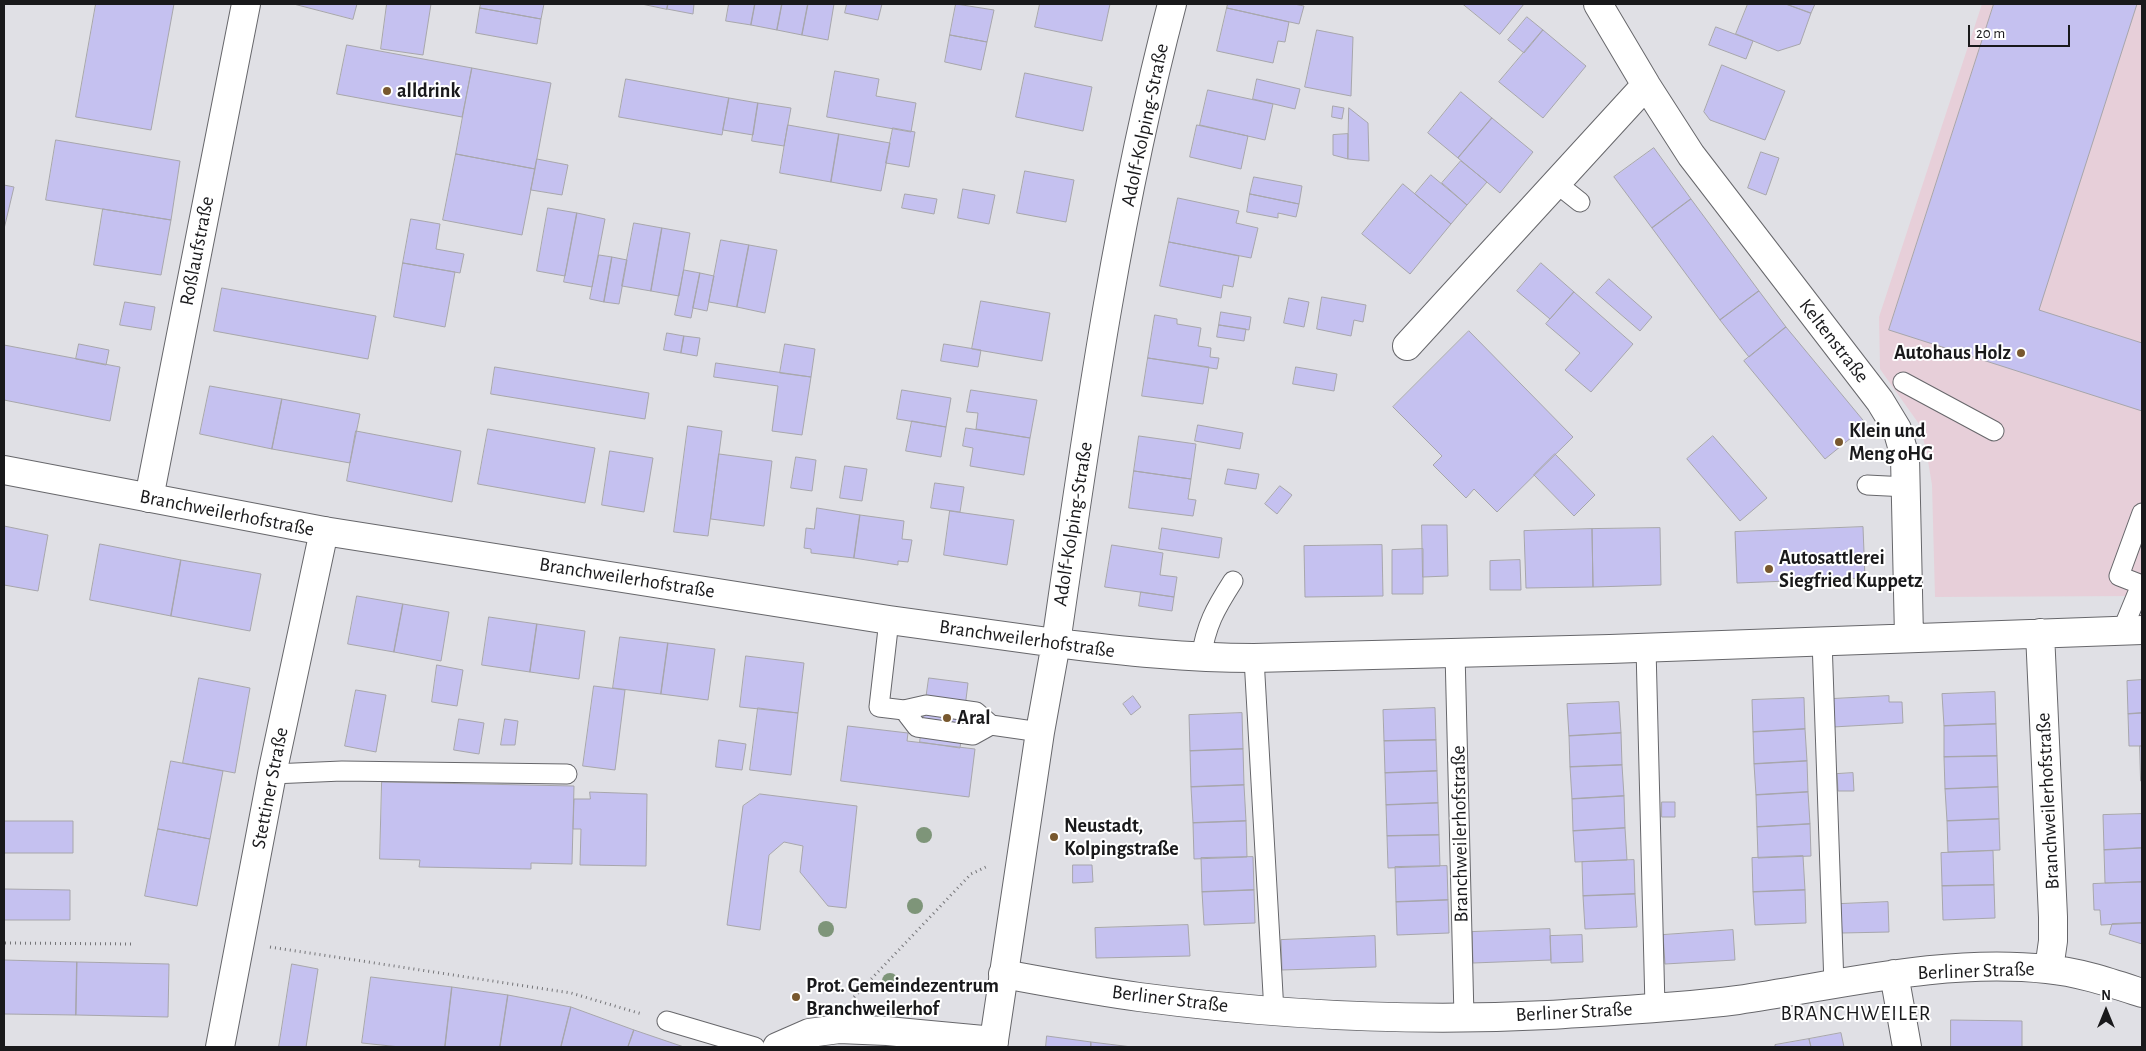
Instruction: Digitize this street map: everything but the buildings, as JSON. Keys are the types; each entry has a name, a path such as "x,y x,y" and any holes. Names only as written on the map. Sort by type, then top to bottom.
{"street":[{"name":"Roßlaufstraße","path":"149,498 246,4"},
{"name":"Adolf-Kolping-Straße","path":"993,1044 1040,732 1056,643 1084,449 1114,276 1149,97 1172,4"},
{"name":"Keltenstraße","path":"1598,4 1646,85 1692,155 1880,401 1897,429 1905,457 1907,487 1909,637"},
{"path":"1407,346 1646,85"},
{"name":"Branchweilerhofstraße","path":"4,470 324,530 889,620 1132,653 1201,658 1254,658 1646,648 2132,630"},
{"name":"Stettiner Straße","path":"220,1047 272,774 324,530"},
{"name":"Branchweilerhofstraße","path":"2040,633 2053,918 2053,941 2049,969"},
{"name":"Berliner Straße","path":"1003,974 1138,997 1274,1012 1367,1017 1546,1015 1655,1007 1736,1000 1894,974 2000,966 2049,969 2096,979 2142,993"},
{"path":"1894,974 1907,1047"},
{"path":"777,1047 809,1033 839,1029 887,1031 993,1044"}],"lane":[{"path":"1556,183 1580,202"},
{"path":"1904,382 1994,431"},
{"path":"1868,485 1907,487"},
{"path":"2132,630 2142,585 2119,576 2142,512"},
{"path":"1201,658 1204,638 1213,612 1233,581"},
{"path":"889,620 879,707 904,710 926,705 976,712 991,725 1040,732"},
{"path":"1822,640 1834,984"},
{"path":"1646,648 1655,1007"},
{"name":"Branchweilerhofstraße","path":"1455,652 1464,1017"},
{"path":"1254,658 1274,1012"},
{"path":"272,774 352,772 567,774"},
{"path":"666,1022 755,1047"}],"path":[{"path":"839,1029 851,1000 971,874 1022,849"},
{"path":"5,942 132,944"},
{"path":"241,942 571,992 666,1022"}],"shaded area":[{"path":"1982,4 2142,4 2142,596 1935,597 1932,485 1926,449 1919,424 1880,369 1879,317"}],"place":[{"name":"alldrink","path":"387,91"},
{"name":"Autohaus Holz","path":"2021,353"},
{"name":"Klein und Meng oHG","path":"1839,442"},
{"name":"Autosattlerei Siegfried Kuppetz","path":"1769,569"},
{"name":"Aral","path":"947,718"},
{"name":"Neustadt, Kolpingstraße","path":"1054,837"},
{"name":"Prot. Gemeindezentrum Branchweilerhof","path":"796,997"}],"district":[{"name":"BRANCHWEILER","path":"1856,1014"}]}
